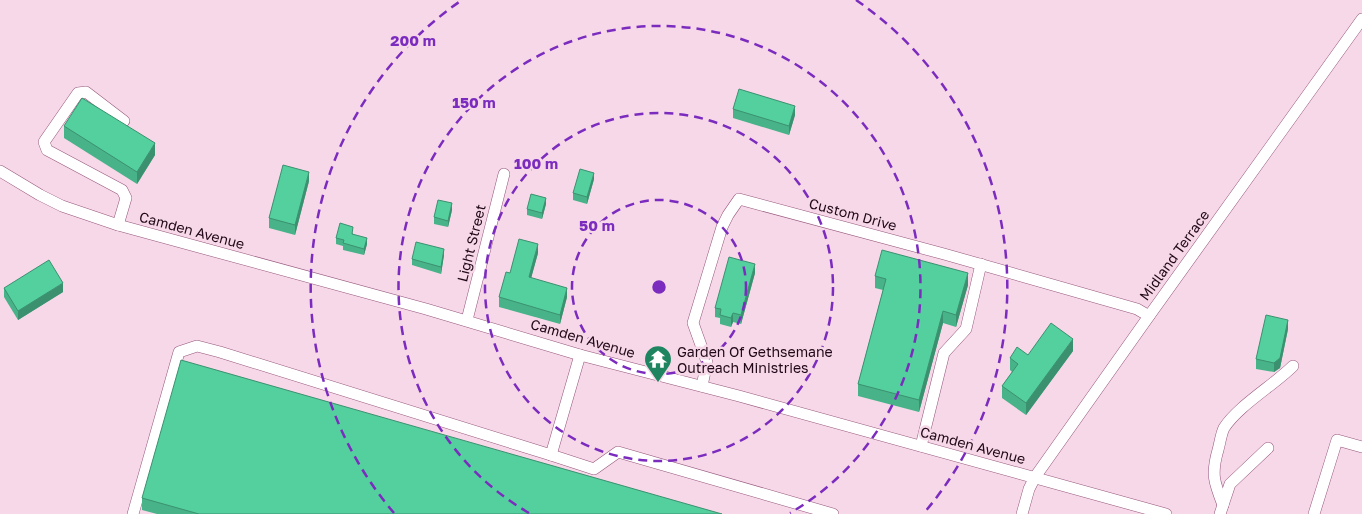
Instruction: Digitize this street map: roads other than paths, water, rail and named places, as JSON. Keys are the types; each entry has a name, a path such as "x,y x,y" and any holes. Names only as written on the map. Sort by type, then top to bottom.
{"street":[{"name":"Midland Terrace","path":"1022,514 1029,489 1036,477 1362,19"},
{"path":"118,225 126,198 122,190 47,150 44,142 78,93 86,92 124,121"},
{"name":"Camden Avenue","path":"0,171 62,206 118,225 467,320 580,355 702,386 1166,514"},
{"name":"Light Street","path":"467,320 504,174"},
{"name":"Custom Drive","path":"702,386 707,362 693,323 722,228 739,199 981,264 1137,309 1149,316"},
{"path":"921,446 944,353 966,329 981,264"},
{"path":"134,514 179,352 197,346 229,354 594,469 618,452 833,514"},
{"path":"551,455 580,355"},
{"path":"1221,510 1213,467 1224,429 1234,416 1293,366"},
{"path":"1314,514 1337,440 1362,447"},
{"path":"1221,510 1230,484 1268,448"}],"place":[{"name":"Garden Of Gethsemane Outreach Ministries","path":"658,383"}]}
